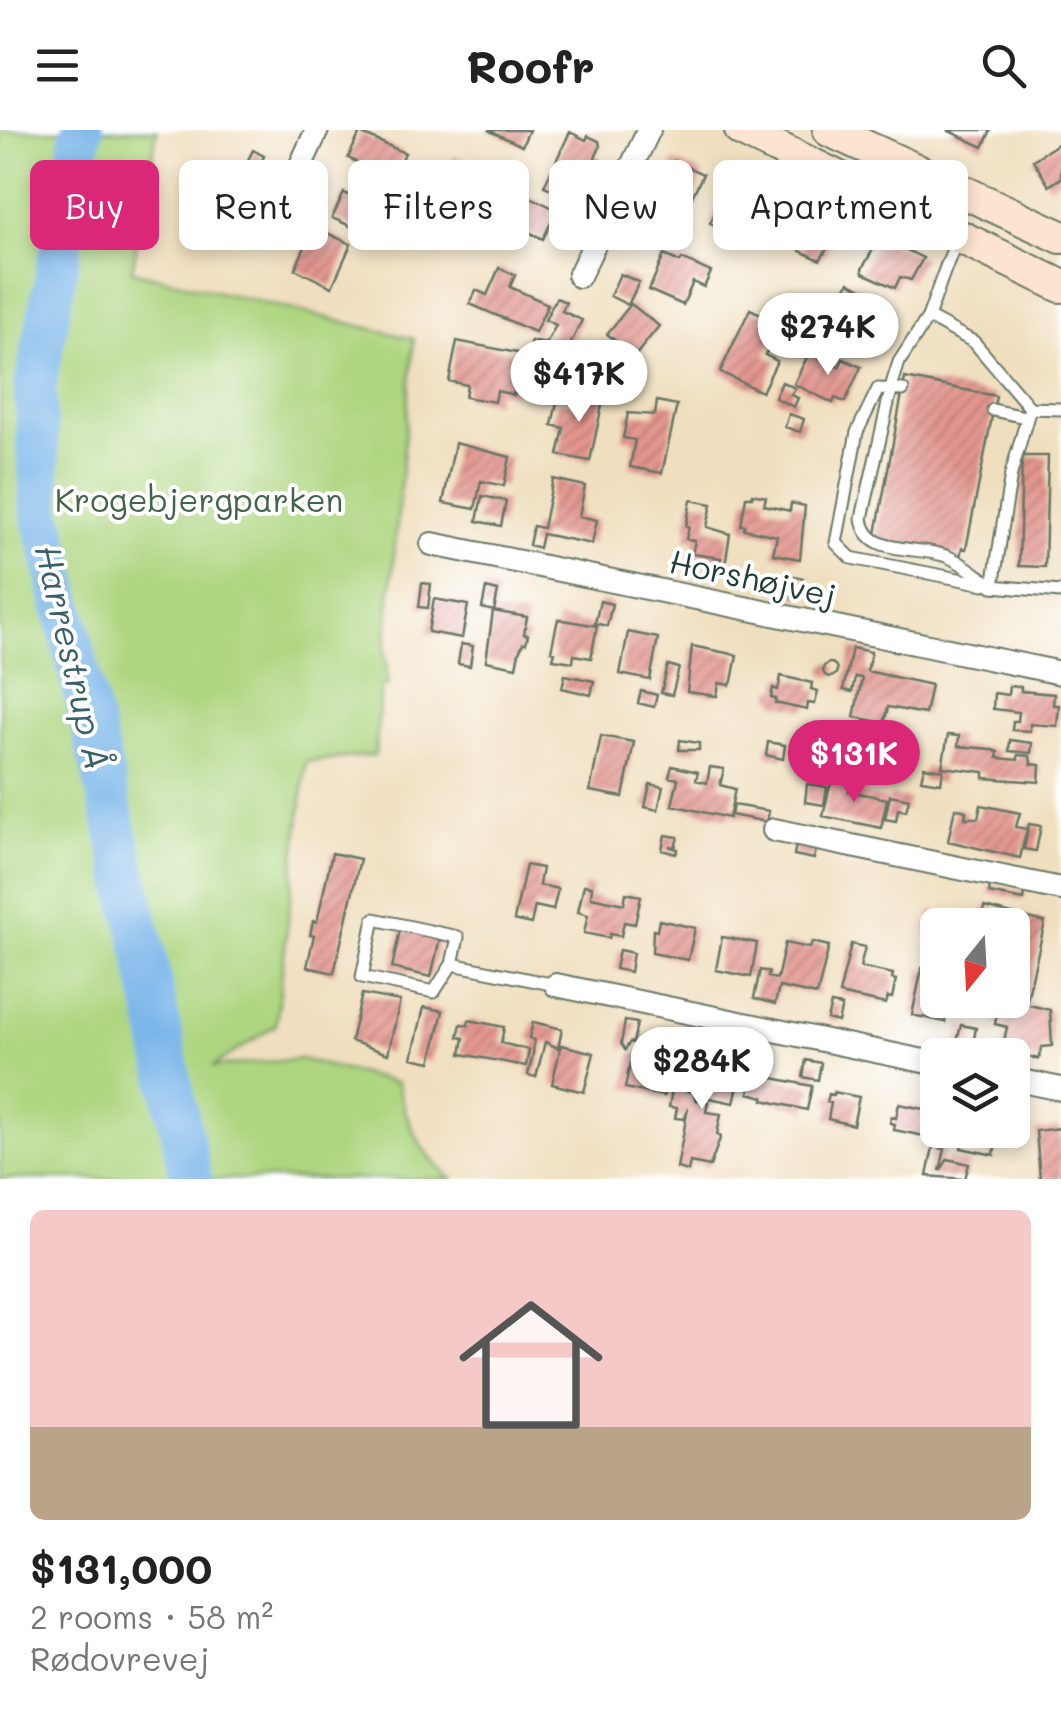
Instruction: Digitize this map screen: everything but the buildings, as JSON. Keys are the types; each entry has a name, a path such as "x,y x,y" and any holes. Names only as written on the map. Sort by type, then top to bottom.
{"street":[{"path":"303,160 317,130"},
{"path":"578,276 648,130"},
{"path":"741,130 802,160"},
{"path":"829,130 1061,237"},
{"path":"968,241 1061,286"},
{"name":"Horshøjvej","path":"432,544 1061,673"},
{"path":"774,830 1061,889"},
{"path":"556,985 920,1060"},
{"path":"1030,1083 1061,1089"}],"lane":[{"path":"952,250 928,317 899,362 897,390 862,518 863,530 875,543 947,556 993,586"},
{"path":"928,317 974,342 1027,412"},
{"path":"897,390 878,389 857,432 836,534 836,543 844,554 993,586 1061,592"},
{"path":"994,410 1061,409"},
{"path":"993,586 1011,474 1027,412"},
{"path":"374,920 458,937 452,964 434,992 362,977 374,920"},
{"path":"452,964 556,985"}],"green space":[{"name":"Krogebjergparken","path":"0,130 157,130 152,160 30,160 30,250 136,250 132,271 414,339 385,652 388,685 381,686 375,755 306,762 276,1025 212,1067 301,1059 397,1083 416,1136 452,1179 0,1179"}],"waterway":[{"name":"Harrestrup Å","path":"82,130 35,388 41,509 145,954 191,1179"}]}
